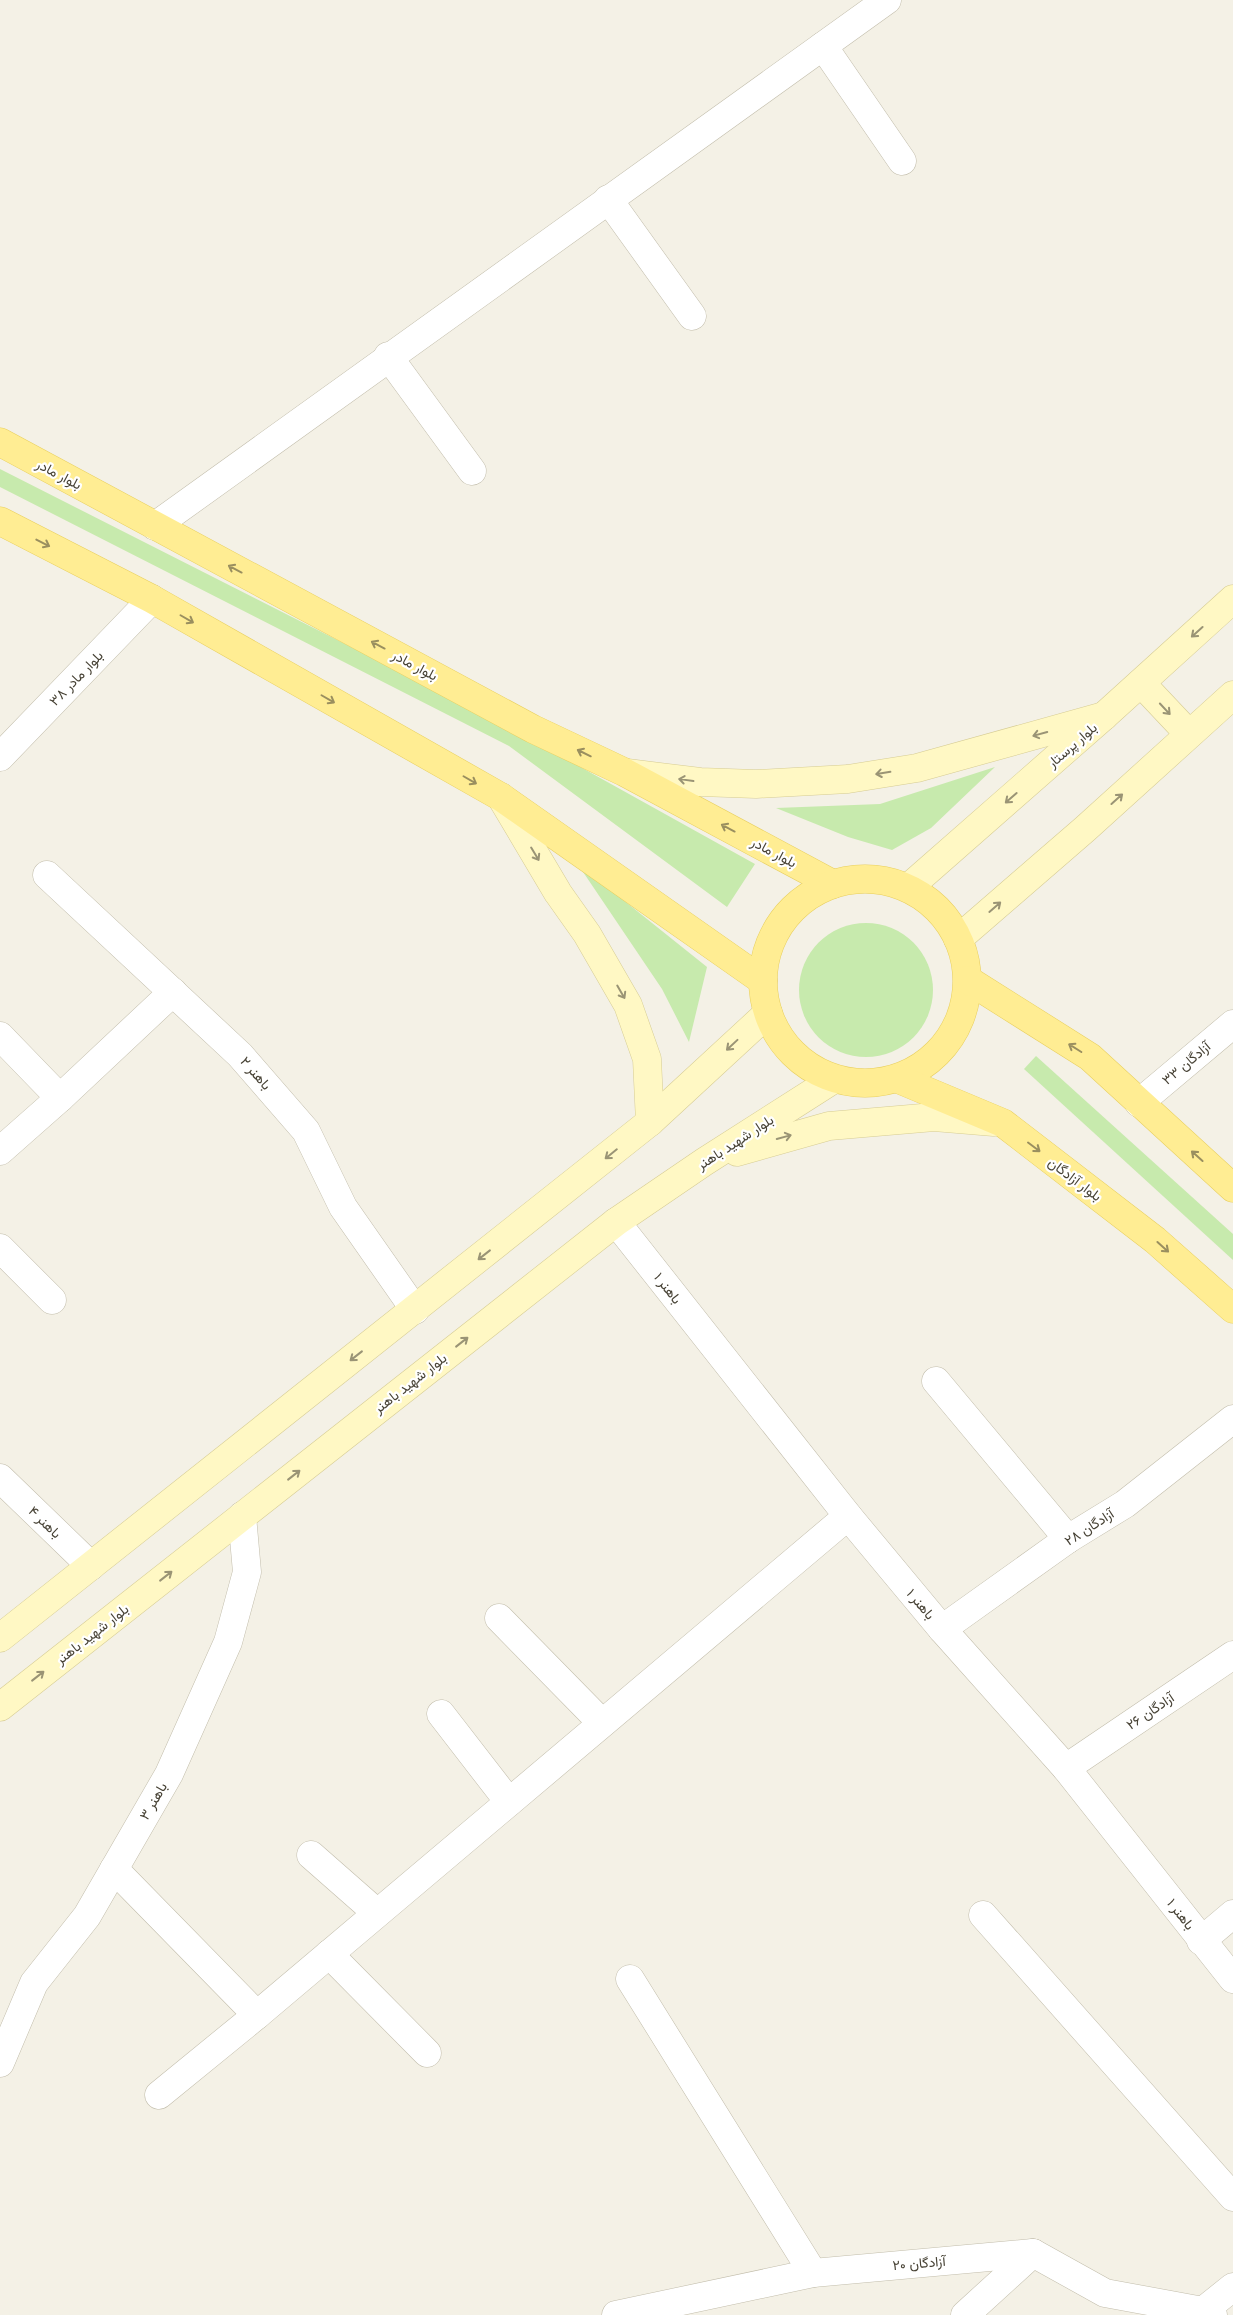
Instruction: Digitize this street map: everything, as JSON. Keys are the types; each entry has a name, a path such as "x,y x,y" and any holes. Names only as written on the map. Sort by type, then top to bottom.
{"main road":[{"name":"بلوار مادر","path":"0,442 533,729 624,772 833,884"},
{"path":"0,521 152,599 501,797 763,981"},
{"name":"بلوار پرستار","path":"908,888 1104,716 1233,599"},
{"path":"1140,683 1189,734"},
{"path":"958,939 1233,695"},
{"path":"624,772 718,783 756,784 848,779 917,768 1104,716"},
{"path":"501,797 558,893 588,934 628,1005 647,1059 650,1122"},
{"path":"883,880 908,888 928,901 946,918 958,939 965,960 968,980 963,1013 948,1041 926,1064 898,1079 866,1084 834,1079 805,1064 782,1042 768,1013 763,981 768,949 782,921 805,898 833,884 883,880"},
{"path":"968,980 1090,1057 1233,1188"},
{"path":"0,1638 650,1122 768,1013"},
{"name":"بلوار شهید باهنر","path":"0,1707 616,1222 704,1162 834,1079"},
{"name":"بلوار آزادگان","path":"898,1079 1003,1123 1155,1240 1233,1309"},
{"path":"704,1162 829,1126 934,1116 1003,1123"}],"street":[{"path":"155,526 388,356 887,0"},
{"path":"823,46 902,161"},
{"path":"608,199 692,316"},
{"path":"388,356 472,471"},
{"name":"بلوار مادر ۳۸","path":"0,757 152,599"},
{"name":"باهنر ۲","path":"47,875 240,1055 306,1131 343,1207 415,1310"},
{"path":"0,1151 60,1098 173,992"},
{"name":"آزادگان ۳۳","path":"1139,1103 1233,1024"},
{"path":"0,1036 60,1098"},
{"name":"باهنر ۱","path":"616,1222 848,1516 942,1630 1066,1768 1201,1941 1233,1979"},
{"path":"0,1248 52,1300"},
{"path":"936,1381 1068,1539"},
{"name":"آزادگان ۲۸","path":"942,1630 1068,1539 1124,1504 1233,1419"},
{"name":"باهنر ۴","path":"0,1478 91,1566"},
{"name":"باهنر ۳","path":"0,2063 34,1983 87,1916 169,1774 228,1642 247,1572 242,1516"},
{"path":"160,2095 848,1516"},
{"path":"499,1618 602,1723"},
{"name":"آزادگان ۲۶","path":"1066,1768 1233,1655"},
{"path":"440,1714 509,1802"},
{"path":"311,1855 377,1913"},
{"path":"114,1870 256,2015"},
{"path":"1201,1941 1233,1914"},
{"path":"983,1915 1233,2197"},
{"path":"329,1954 427,2053"},
{"path":"630,1979 813,2273"},
{"path":"965,2315 1033,2252 1104,2293 1208,2313 1233,2287"},
{"name":"آزادگان ۲۰","path":"616,2315 813,2273 1033,2252"}],"green space":[{"path":"0,469 503,724 755,864 727,907 509,746 0,487"},
{"path":"995,767 931,828 892,850 848,837 776,808 880,804"},
{"path":"577,863 707,967 689,1042 662,989"},
{"path":"866,923 892,928 914,942 928,964 933,990 928,1016 914,1038 892,1052 866,1057 840,1052 818,1038 804,1016 799,990 804,964 818,942 840,928"},
{"path":"1036,1056 1233,1234 1233,1260 1024,1069"}]}
